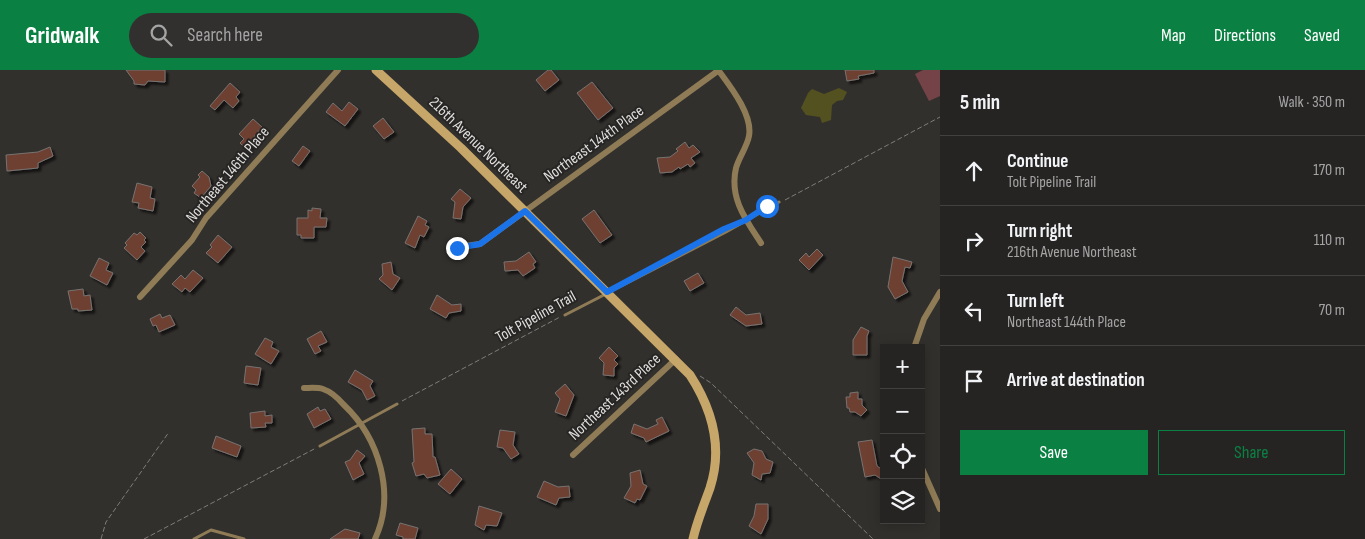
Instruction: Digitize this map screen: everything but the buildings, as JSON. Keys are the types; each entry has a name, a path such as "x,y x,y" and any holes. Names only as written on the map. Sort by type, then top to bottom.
{"street":[{"name":"Northeast 146th Place","path":"140,297 192,240 206,218 338,70"},
{"name":"216th Avenue Northeast","path":"376,70 443,131 690,375 707,405 711,417 716,458 711,486 693,539"},
{"name":"Northeast 144th Place","path":"457,248 480,244 719,70"},
{"path":"719,70 736,93 746,115 750,135 736,167 734,186 738,204 762,243"},
{"path":"915,344 924,320 940,292"},
{"name":"Northeast 143rd Place","path":"573,455 676,360"},
{"path":"304,388 322,389 334,394 354,414 373,442 383,475 383,508 375,539"},
{"path":"925,475 940,509"}],"lane":[{"path":"565,315 780,202"},
{"path":"320,446 397,404"},
{"path":"194,539 211,530 244,539"}],"path":[{"path":"780,202 940,117"},
{"name":"Tolt Pipeline Trail","path":"397,404 565,315"},
{"path":"690,375 699,376 711,383 872,539"},
{"path":"101,539 106,522 111,514 169,432"},
{"path":"144,539 320,446"}],"shaded area":[{"path":"923,70 940,70 940,96 929,101 915,74"},
{"path":"839,88 847,92 843,100 837,101 832,105 831,120 822,123 820,117 806,115 801,108 812,89 824,94"}],"route":[{"path":"457,248 480,244 525,211 607,292 724,229 746,220 767,206"}]}
